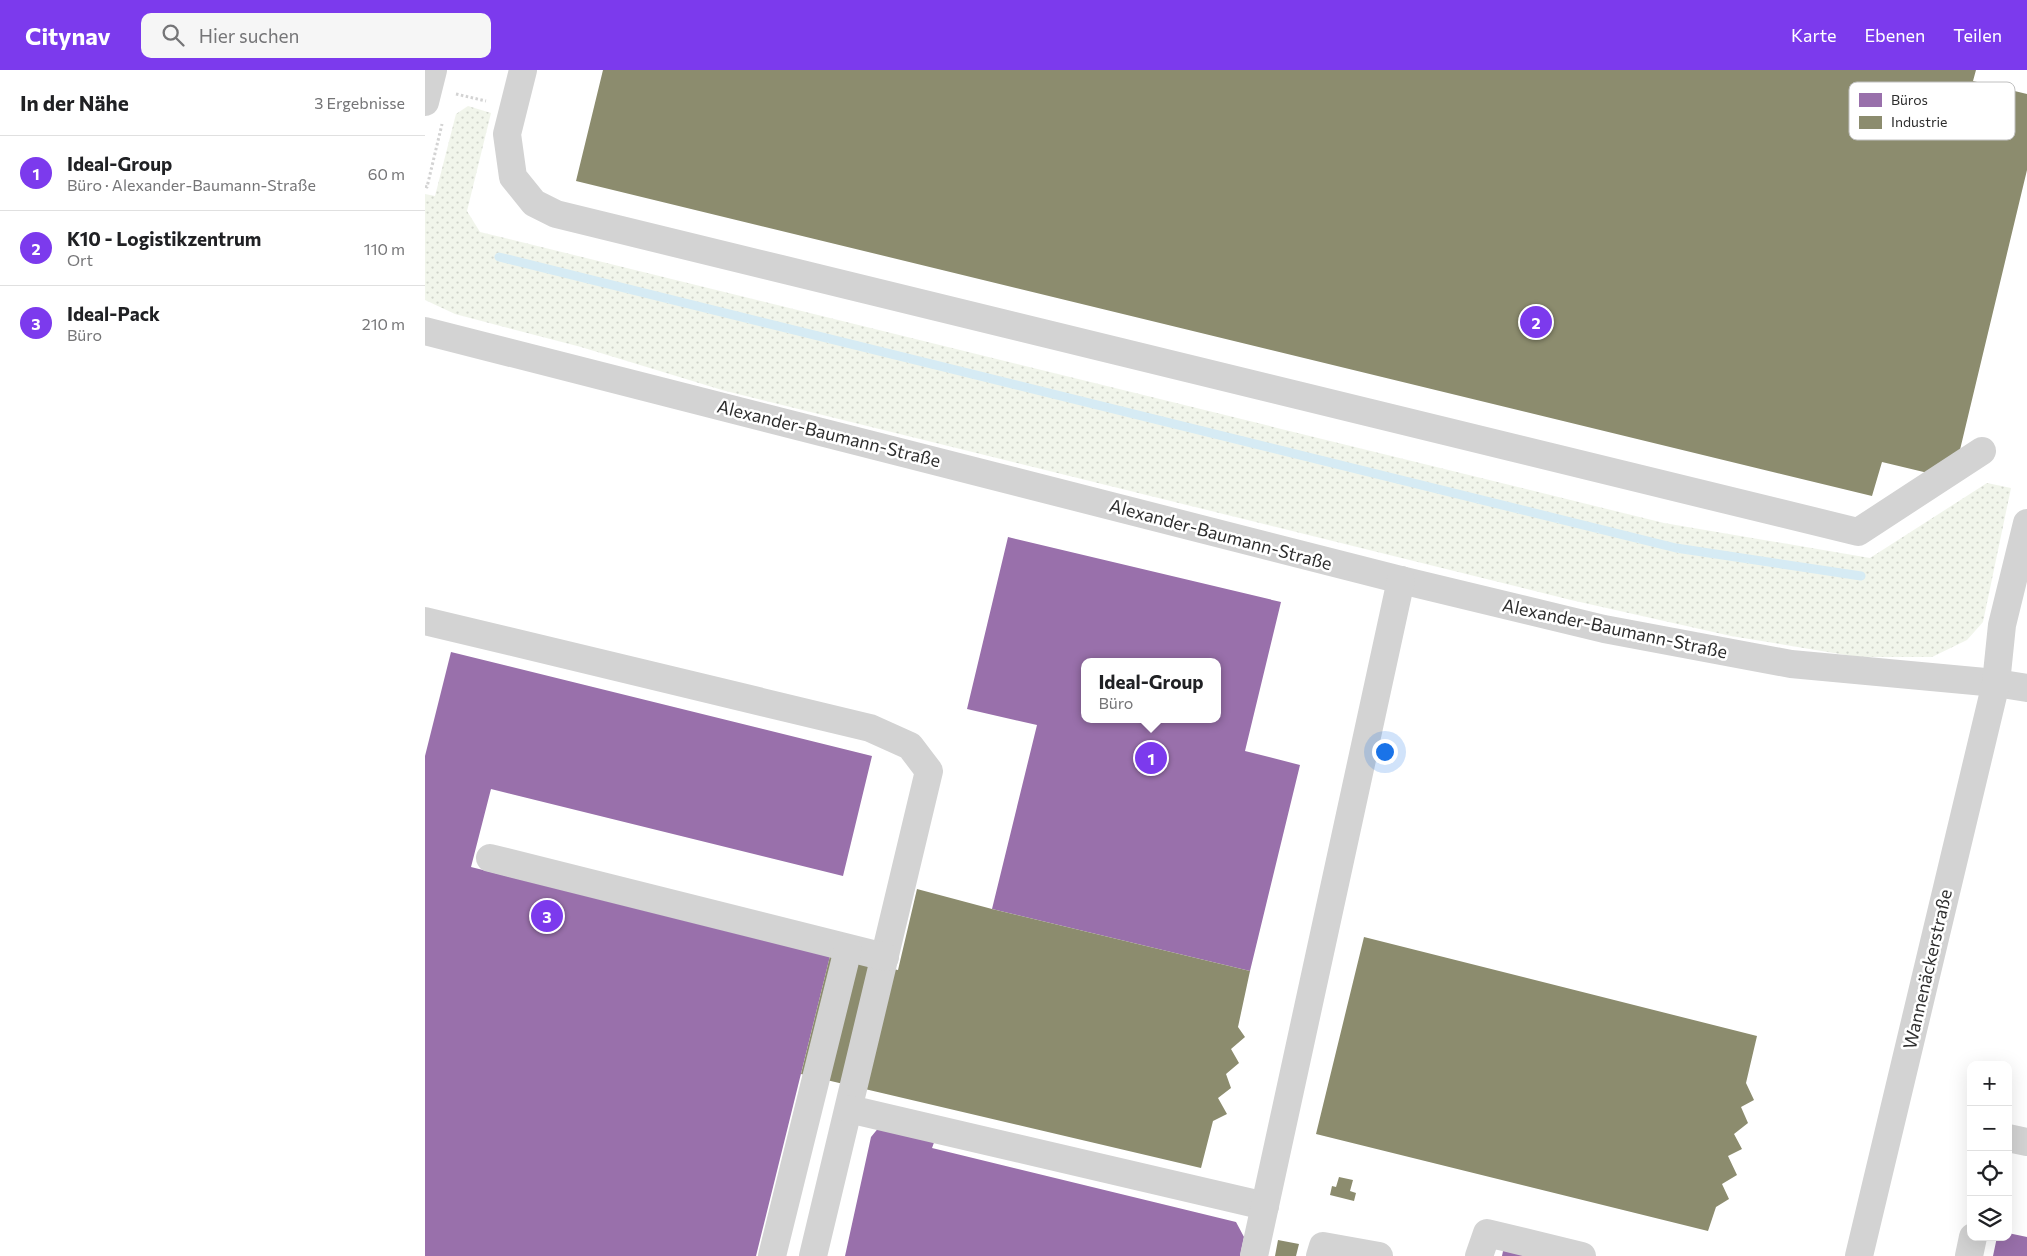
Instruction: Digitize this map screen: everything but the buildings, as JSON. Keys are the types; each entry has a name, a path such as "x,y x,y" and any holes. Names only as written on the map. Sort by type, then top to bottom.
{"street":[{"path":"433,70 437,97"},
{"path":"523,70 507,134 513,176 534,203 556,214 1858,532 1982,451"},
{"name":"Alexander-Baumann-Straße","path":"425,331 1401,580 1604,629 1791,664 1996,683 2027,688"},
{"name":"Wannenäckerstraße","path":"1859,1256 1996,683 2003,625 2027,523"},
{"path":"1254,1256 1401,580"},
{"path":"425,621 870,728 910,746 929,771 813,1256"},
{"path":"489,858 885,957"},
{"path":"772,1256 848,948"},
{"path":"849,1109 1265,1206"},
{"path":"2012,1139 2027,1142"},
{"path":"1479,1256 1487,1232 1582,1256"},
{"path":"1969,1256 1972,1241"},
{"path":"1320,1256 1323,1246 1379,1256"}],"path":[{"path":"437,97 514,108"},
{"path":"425,186 427,187 443,122"}],"shaded area":[{"path":"468,106 491,113 467,211 480,232 1664,523 1870,558 1987,483 2011,488 1983,622 1967,640 1932,657 1858,657 1731,636 1571,600 722,390 581,347 455,314 425,300 425,194 435,196 456,114"}],"waterway":[{"path":"499,257 1676,548 1861,576"}],"place":[{"name":"K10 - Logistikzentrum","path":"1536,322"},
{"name":"Ideal-Group","path":"1151,758"},
{"name":"Ideal-Pack","path":"547,916"}]}
